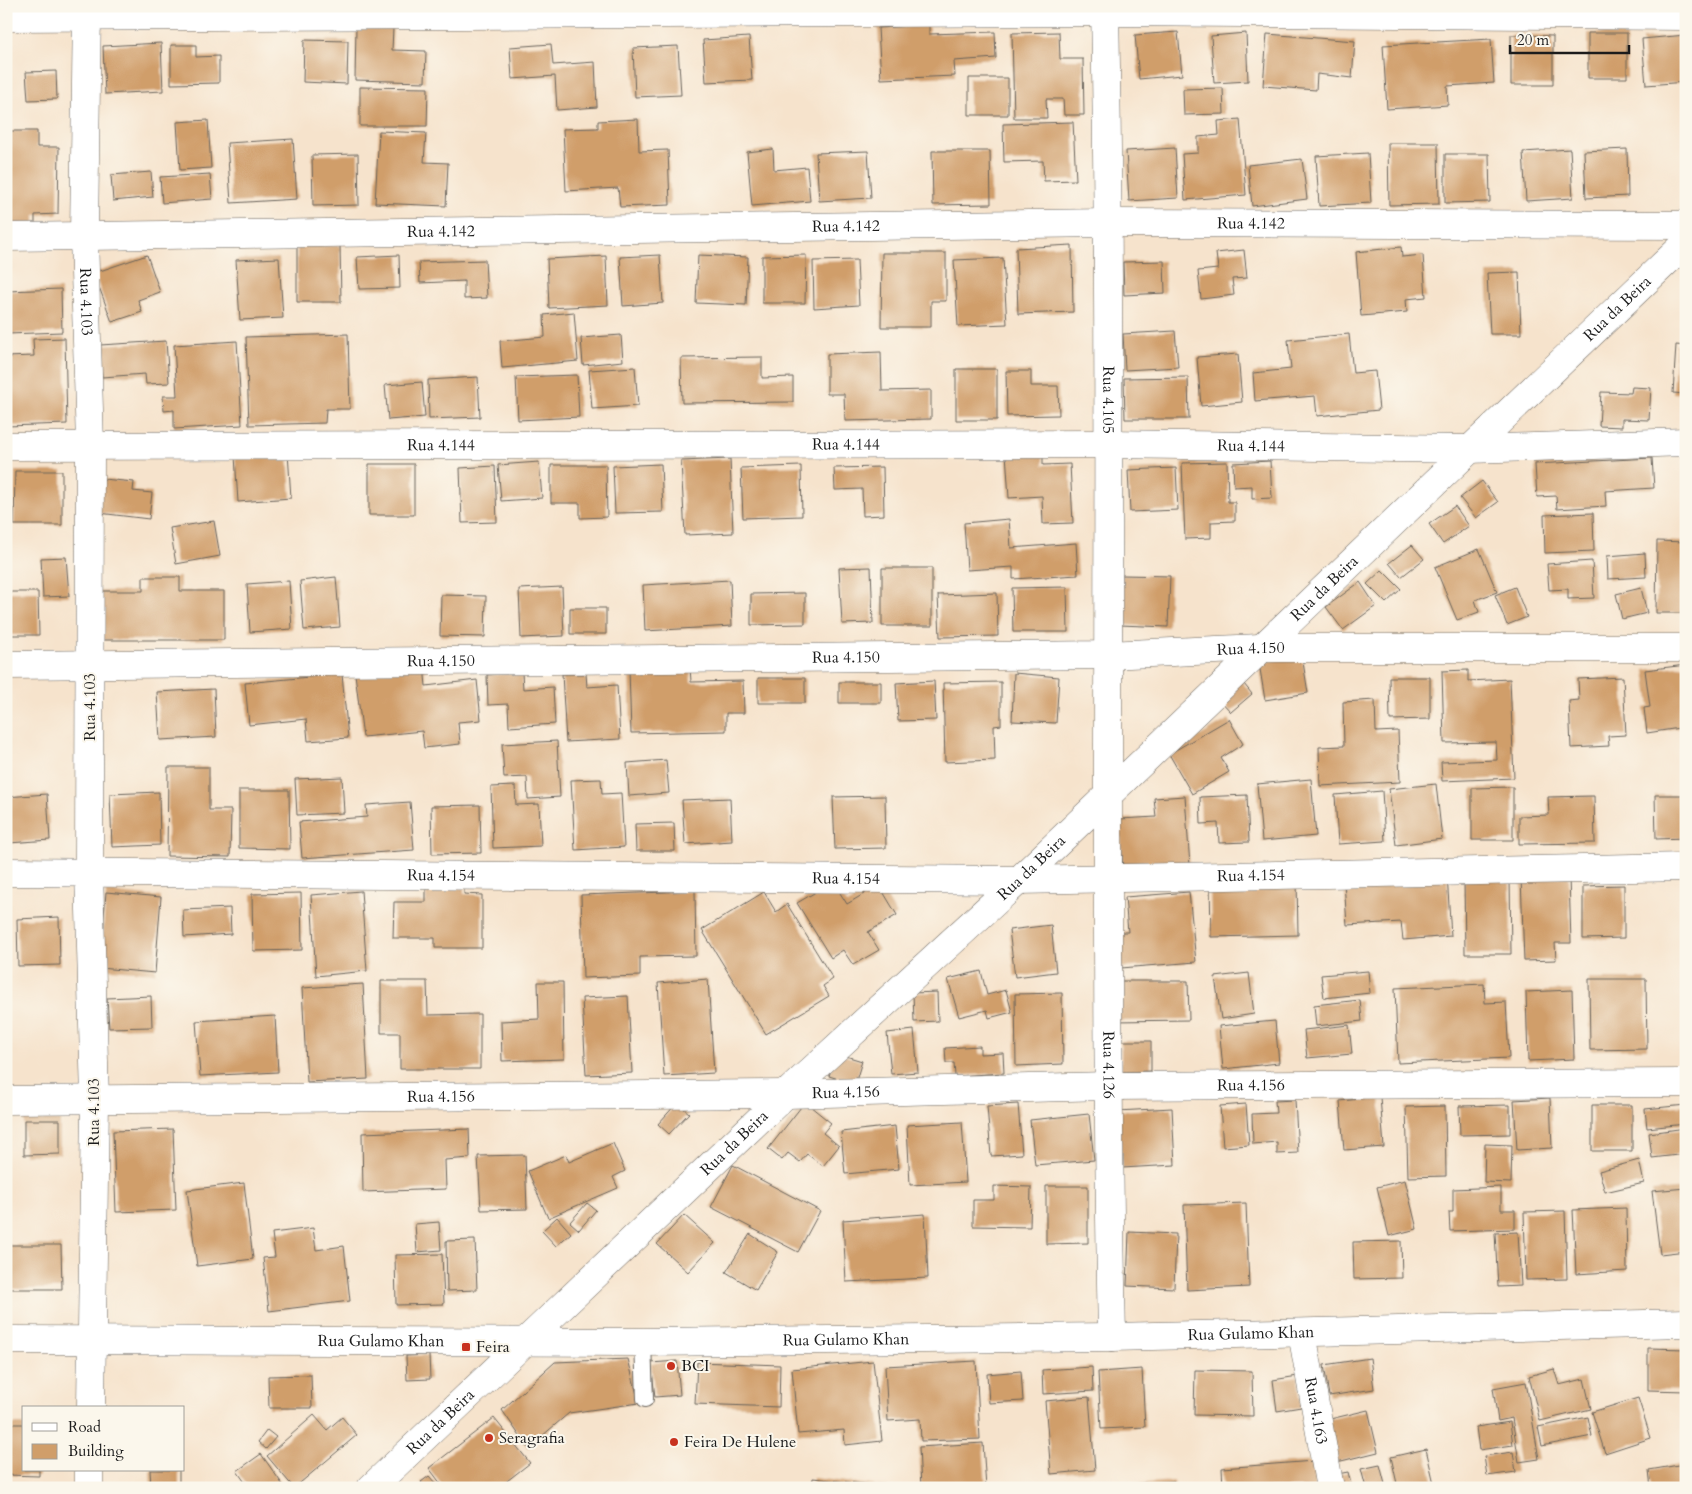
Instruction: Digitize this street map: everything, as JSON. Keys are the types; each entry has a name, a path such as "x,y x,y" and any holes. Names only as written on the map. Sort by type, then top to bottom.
{"street":[{"path":"6,16 87,10 1105,9 1686,16"},
{"name":"Rua 4.105","path":"1105,9 1109,223 1107,444 1108,793"},
{"name":"Rua 4.103","path":"87,10 84,236 90,445 89,871 95,1100 91,1406"},
{"name":"Rua 4.142","path":"6,237 1109,223 1686,225"},
{"name":"Rua da Beira","path":"371,1488 786,1094 1019,880 1686,242"},
{"name":"Rua 4.144","path":"6,446 1107,444 1470,449 1686,442"},
{"name":"Rua 4.150","path":"6,665 1107,655 1260,648 1686,648"},
{"name":"Rua 4.126","path":"1108,793 1110,877 1107,1086 1112,1337"},
{"name":"Rua 4.154","path":"6,872 89,871 1019,880 1686,867"},
{"name":"Rua 4.156","path":"6,1100 786,1094 1107,1086 1686,1083"},
{"name":"Rua Gulamo Khan","path":"6,1340 643,1342 1112,1337 1686,1323"},
{"name":"Rua 4.163","path":"1302,1333 1330,1488"},
{"path":"89,1488 90,1472"}],"lane":[{"path":"643,1342 645,1399"}],"building":[{"path":"929,25 929,34 995,32 996,58 954,61 955,76 881,79 878,28"},
{"path":"356,27 393,28 392,50 426,51 425,82 355,80"},
{"path":"1059,32 1060,59 1083,59 1084,115 1064,115 1063,99 1046,99 1047,118 1014,118 1012,33"},
{"path":"1178,32 1182,75 1139,79 1135,35"},
{"path":"1246,33 1248,81 1214,83 1211,36"},
{"path":"1588,33 1627,33 1627,78 1588,78"},
{"path":"1267,34 1355,41 1352,78 1317,74 1316,90 1263,86"},
{"path":"1511,35 1553,36 1553,85 1511,85"},
{"path":"1686,35 1686,82 1646,85 1642,39"},
{"path":"749,37 752,80 706,82 703,40"},
{"path":"1491,39 1494,83 1447,86 1448,105 1387,109 1383,45"},
{"path":"304,40 348,41 347,84 303,82"},
{"path":"161,43 163,91 105,94 103,46"},
{"path":"551,44 553,65 595,62 597,107 557,110 555,76 512,79 510,47"},
{"path":"171,45 196,45 196,57 219,56 219,83 171,84"},
{"path":"678,46 681,95 635,97 633,48"},
{"path":"56,71 57,99 28,100 26,72"},
{"path":"969,78 1008,78 1008,115 969,115"},
{"path":"360,87 428,88 427,126 360,126"},
{"path":"1223,88 1224,114 1184,115 1183,89"},
{"path":"6,101 11,101 11,124 6,124"},
{"path":"638,119 639,151 668,150 670,205 620,207 618,188 566,191 563,129 598,128 598,121"},
{"path":"1240,119 1246,195 1185,200 1182,154 1198,153 1198,137 1219,135 1218,121"},
{"path":"208,120 211,168 180,170 177,122"},
{"path":"1073,122 1076,180 1044,181 1043,161 1004,162 1003,124"},
{"path":"6,131 37,131 37,147 59,147 58,214 35,215 35,224 6,224"},
{"path":"379,131 426,133 424,162 448,163 446,206 375,203"},
{"path":"293,139 297,199 231,203 227,143"},
{"path":"1388,143 1438,143 1439,204 1389,205"},
{"path":"1175,148 1178,198 1129,201 1126,151"},
{"path":"773,149 774,170 807,167 810,201 752,206 747,152"},
{"path":"1570,149 1573,198 1526,201 1523,152"},
{"path":"1627,149 1628,196 1586,198 1584,151"},
{"path":"868,151 871,198 819,201 816,153"},
{"path":"932,151 990,151 991,204 933,205"},
{"path":"1368,153 1371,203 1319,206 1316,156"},
{"path":"358,154 359,205 313,206 312,155"},
{"path":"1445,154 1489,154 1490,202 1445,203"},
{"path":"1302,159 1307,199 1252,206 1248,165"},
{"path":"151,172 153,197 113,201 111,175"},
{"path":"210,174 212,199 162,203 160,177"},
{"path":"1072,245 1073,312 1018,314 1016,248"},
{"path":"297,246 340,246 341,302 297,302"},
{"path":"1401,247 1402,257 1423,255 1426,297 1406,299 1407,312 1361,316 1356,252"},
{"path":"1244,250 1247,278 1232,279 1234,295 1201,299 1198,271 1218,269 1216,253"},
{"path":"882,253 946,253 946,301 931,301 931,327 881,327"},
{"path":"147,255 160,292 138,300 142,312 112,322 94,273"},
{"path":"399,255 400,288 359,289 357,257"},
{"path":"660,255 663,303 623,306 620,257"},
{"path":"698,255 748,257 746,305 696,303"},
{"path":"806,255 805,303 762,303 762,256"},
{"path":"606,256 608,305 549,308 547,259"},
{"path":"279,258 283,318 240,320 236,260"},
{"path":"1003,258 1007,324 958,326 954,260"},
{"path":"485,260 487,298 464,299 464,281 420,283 419,262"},
{"path":"857,260 859,305 814,308 813,261"},
{"path":"1164,261 1165,293 1124,295 1123,262"},
{"path":"1519,272 1521,334 1490,334 1487,273"},
{"path":"61,289 62,332 8,334 7,291"},
{"path":"574,312 578,361 502,368 500,341 545,337 544,315"},
{"path":"1175,331 1178,367 1125,370 1123,334"},
{"path":"348,334 350,409 326,409 325,423 249,425 246,337"},
{"path":"1349,334 1353,373 1375,371 1379,410 1317,416 1315,396 1255,401 1253,373 1291,369 1288,340"},
{"path":"621,335 623,361 583,365 581,338"},
{"path":"65,338 67,424 6,426 6,357 34,356 33,339"},
{"path":"166,341 169,383 146,384 145,374 102,377 100,345"},
{"path":"237,341 242,425 174,429 174,410 164,411 163,396 177,396 174,345"},
{"path":"1676,345 1686,346 1686,394 1673,393"},
{"path":"881,352 882,391 931,390 931,419 845,421 844,394 827,394 827,354"},
{"path":"1238,354 1242,402 1201,406 1197,357"},
{"path":"762,357 762,378 793,377 793,402 682,403 681,358"},
{"path":"635,367 638,406 592,409 589,370"},
{"path":"956,369 997,369 997,420 956,420"},
{"path":"1006,371 1031,371 1031,386 1058,386 1059,415 1007,416"},
{"path":"577,375 579,417 518,420 516,377"},
{"path":"478,377 480,417 429,419 428,380"},
{"path":"1188,377 1189,419 1125,419 1124,378"},
{"path":"422,382 425,417 388,420 385,385"},
{"path":"1632,387 1651,388 1649,420 1622,419 1622,427 1599,426 1601,392 1631,393"},
{"path":"1043,451 1043,465 1070,464 1073,523 1043,524 1042,496 1009,498 1006,453"},
{"path":"288,453 291,498 238,502 235,456"},
{"path":"1652,458 1654,488 1605,491 1606,506 1557,509 1556,496 1537,497 1535,464"},
{"path":"730,459 733,533 685,535 681,461"},
{"path":"1270,461 1272,498 1252,499 1252,486 1234,487 1233,463"},
{"path":"539,462 542,498 501,501 498,465"},
{"path":"1227,462 1228,502 1235,502 1235,521 1211,522 1211,538 1185,539 1182,463"},
{"path":"369,464 414,464 414,515 369,515"},
{"path":"661,464 663,512 615,513 613,466"},
{"path":"551,465 606,465 607,517 580,518 580,503 551,503"},
{"path":"495,466 497,522 462,523 460,468"},
{"path":"801,466 802,516 743,518 741,468"},
{"path":"883,467 884,515 863,516 862,489 835,490 834,468"},
{"path":"1176,468 1178,510 1130,512 1128,470"},
{"path":"15,471 62,471 62,525 14,525"},
{"path":"103,479 134,482 133,491 152,493 149,519 99,513"},
{"path":"1482,481 1498,502 1476,518 1460,498"},
{"path":"1455,506 1469,526 1443,544 1429,524"},
{"path":"1593,513 1594,551 1545,553 1544,515"},
{"path":"1009,519 1011,548 1076,543 1078,575 1013,579 1013,567 967,570 964,523"},
{"path":"214,521 220,556 176,564 170,528"},
{"path":"1657,541 1686,542 1686,613 1656,613"},
{"path":"1412,545 1424,559 1401,577 1389,563"},
{"path":"1479,549 1497,592 1475,600 1479,612 1457,620 1435,567"},
{"path":"1645,553 1646,577 1608,579 1607,556"},
{"path":"66,557 69,596 43,597 41,558"},
{"path":"1592,561 1594,598 1568,599 1568,589 1549,590 1547,564"},
{"path":"871,567 873,623 842,624 839,568"},
{"path":"882,568 932,568 932,626 882,626"},
{"path":"1382,570 1401,589 1386,603 1367,584"},
{"path":"1122,575 1170,576 1168,627 1120,625"},
{"path":"143,577 180,577 180,591 224,591 224,640 98,640 98,591 143,591"},
{"path":"336,577 340,627 304,630 300,581"},
{"path":"730,580 732,626 645,631 643,585"},
{"path":"289,581 292,629 250,632 247,584"},
{"path":"1360,582 1376,606 1343,630 1326,607"},
{"path":"562,587 564,636 521,638 519,589"},
{"path":"1067,587 1068,632 1013,632 1012,588"},
{"path":"1515,587 1527,617 1507,625 1495,595"},
{"path":"1641,588 1647,613 1622,619 1616,594"},
{"path":"6,592 38,592 39,635 6,635"},
{"path":"805,593 805,624 751,625 751,594"},
{"path":"997,593 998,636 940,637 938,595"},
{"path":"441,595 486,596 485,637 440,636"},
{"path":"570,608 606,608 606,634 570,634"},
{"path":"1302,656 1308,693 1265,700 1259,663"},
{"path":"1686,665 1686,727 1647,733 1644,708 1650,707 1645,670"},
{"path":"424,666 426,686 477,680 481,720 458,722 460,744 424,748 422,731 363,737 355,674"},
{"path":"690,667 691,682 743,681 744,713 726,713 726,731 631,733 629,669"},
{"path":"1468,670 1468,681 1510,679 1514,778 1442,781 1441,762 1497,760 1496,742 1444,743 1442,671"},
{"path":"522,673 523,689 553,687 555,724 509,727 508,704 488,705 487,675"},
{"path":"1014,673 1059,677 1056,723 1012,721"},
{"path":"342,674 348,738 308,741 306,719 249,725 245,683"},
{"path":"562,674 586,674 587,687 617,685 620,739 566,742"},
{"path":"1389,677 1430,677 1430,719 1390,720"},
{"path":"1623,677 1626,735 1608,736 1609,746 1571,748 1569,701 1579,700 1578,679"},
{"path":"758,678 805,678 805,703 758,703"},
{"path":"1240,679 1252,694 1231,712 1218,698"},
{"path":"934,681 936,720 898,721 896,683"},
{"path":"839,682 881,682 881,703 839,703"},
{"path":"1001,682 1001,725 994,726 995,760 945,762 943,683"},
{"path":"214,689 216,737 160,740 157,692"},
{"path":"1375,700 1376,732 1398,731 1400,782 1320,786 1319,747 1344,746 1343,702"},
{"path":"1229,719 1243,744 1221,758 1229,772 1192,794 1169,754"},
{"path":"557,741 560,797 528,799 527,777 504,778 502,744"},
{"path":"666,760 669,793 629,796 627,763"},
{"path":"168,767 209,767 209,810 231,810 230,857 167,856"},
{"path":"342,777 344,813 297,815 295,779"},
{"path":"601,779 602,794 621,793 624,847 575,850 571,780"},
{"path":"1311,779 1316,836 1262,841 1257,784"},
{"path":"1436,784 1442,839 1396,845 1389,789"},
{"path":"515,786 516,805 539,804 541,846 493,848 491,787"},
{"path":"1513,787 1513,840 1472,840 1472,788"},
{"path":"239,790 289,790 290,849 239,848"},
{"path":"1382,791 1385,841 1338,844 1335,795"},
{"path":"159,792 160,845 112,847 110,794"},
{"path":"47,794 50,840 9,843 6,797"},
{"path":"1247,795 1249,842 1219,843 1218,823 1201,824 1200,797"},
{"path":"1655,795 1686,795 1686,838 1656,839"},
{"path":"885,796 886,848 835,849 833,797"},
{"path":"1185,796 1190,866 1123,871 1120,819 1156,817 1154,798"},
{"path":"1594,796 1595,843 1519,844 1519,816 1549,815 1548,797"},
{"path":"730,798 732,841 685,844 682,800"},
{"path":"410,802 414,850 302,858 299,822 367,817 366,805"},
{"path":"480,805 481,853 432,854 431,806"},
{"path":"674,823 675,851 636,851 635,824"},
{"path":"1447,875 1451,936 1403,940 1401,922 1347,925 1344,882"},
{"path":"1569,876 1571,943 1555,943 1556,960 1524,961 1521,877"},
{"path":"1464,878 1510,878 1511,954 1465,954"},
{"path":"1297,880 1298,935 1211,937 1210,882"},
{"path":"833,882 847,904 879,885 897,915 868,932 879,950 853,965 843,950 831,958 797,903"},
{"path":"1624,885 1624,938 1583,939 1583,886"},
{"path":"426,888 464,888 464,894 482,895 482,948 435,948 435,938 393,938 394,902 426,902"},
{"path":"361,891 367,971 316,976 311,895"},
{"path":"695,891 696,956 640,957 640,976 583,978 581,895"},
{"path":"106,892 161,897 155,973 100,968"},
{"path":"764,892 776,912 787,904 833,979 823,986 829,996 766,1034 702,930"},
{"path":"1189,892 1196,962 1121,968 1117,932 1128,932 1125,897"},
{"path":"301,893 302,950 253,951 252,894"},
{"path":"230,908 231,934 184,937 183,910"},
{"path":"59,917 60,965 18,966 17,919"},
{"path":"1051,925 1056,972 1015,977 1009,930"},
{"path":"981,971 987,995 1006,990 1012,1012 989,1018 987,1010 959,1017 948,979"},
{"path":"1368,971 1370,993 1324,998 1321,975"},
{"path":"1249,973 1254,1014 1221,1019 1215,977"},
{"path":"708,979 714,1073 664,1076 658,983"},
{"path":"1589,979 1646,979 1647,1049 1590,1050"},
{"path":"381,981 427,981 428,1015 480,1014 480,1069 400,1069 400,1033 381,1033"},
{"path":"1114,981 1188,981 1189,1020 1115,1021"},
{"path":"538,982 563,982 564,1059 502,1061 501,1021 539,1019"},
{"path":"363,984 368,1079 307,1082 302,988"},
{"path":"1484,984 1485,1003 1506,1002 1509,1058 1398,1063 1395,988"},
{"path":"1572,990 1574,1059 1528,1061 1526,992"},
{"path":"937,992 938,1021 914,1022 913,993"},
{"path":"1062,993 1063,1064 1016,1066 1015,994"},
{"path":"151,996 152,1027 109,1028 107,998"},
{"path":"628,996 632,1073 586,1075 582,998"},
{"path":"1360,1000 1362,1021 1316,1026 1314,1005"},
{"path":"275,1016 278,1072 200,1076 196,1021"},
{"path":"1275,1021 1279,1063 1223,1069 1219,1026"},
{"path":"1349,1025 1352,1054 1307,1058 1304,1030"},
{"path":"914,1030 918,1072 891,1074 887,1033"},
{"path":"1121,1041 1151,1041 1151,1071 1121,1072"},
{"path":"980,1046 980,1054 1003,1053 1004,1073 955,1076 954,1063 946,1063 945,1048"},
{"path":"836,1053 862,1061 855,1084 829,1076"},
{"path":"1380,1097 1384,1147 1344,1150 1340,1101"},
{"path":"1550,1098 1552,1148 1517,1150 1514,1100"},
{"path":"1295,1100 1298,1153 1277,1154 1277,1142 1253,1144 1252,1114 1276,1113 1275,1101"},
{"path":"805,1102 831,1123 823,1133 839,1146 823,1166 807,1154 800,1162 788,1153 782,1160 768,1149"},
{"path":"677,1103 689,1113 669,1134 658,1124"},
{"path":"1018,1104 1022,1154 991,1156 987,1106"},
{"path":"1246,1104 1249,1145 1223,1147 1220,1106"},
{"path":"1510,1105 1510,1134 1460,1135 1459,1106"},
{"path":"1592,1105 1632,1105 1632,1151 1592,1151"},
{"path":"1686,1105 1686,1124 1647,1128 1645,1109"},
{"path":"1445,1106 1446,1176 1408,1177 1406,1107"},
{"path":"1172,1108 1175,1165 1122,1168 1118,1111"},
{"path":"1089,1114 1094,1160 1035,1165 1030,1120"},
{"path":"24,1120 60,1120 60,1154 24,1155"},
{"path":"962,1122 966,1182 910,1185 907,1125"},
{"path":"895,1126 899,1169 845,1174 841,1132"},
{"path":"1686,1128 1686,1154 1652,1158 1649,1133"},
{"path":"173,1129 176,1210 116,1212 113,1131"},
{"path":"469,1129 470,1158 445,1160 446,1189 363,1192 362,1133"},
{"path":"613,1143 625,1171 613,1177 618,1188 548,1218 528,1171 566,1155 569,1162"},
{"path":"1485,1144 1512,1145 1511,1183 1484,1182"},
{"path":"525,1155 527,1209 481,1210 478,1156"},
{"path":"1639,1160 1644,1183 1605,1192 1599,1171"},
{"path":"733,1165 820,1211 798,1252 711,1207"},
{"path":"1405,1180 1417,1229 1389,1236 1377,1187"},
{"path":"244,1183 253,1259 197,1266 187,1190"},
{"path":"994,1186 1031,1187 1030,1227 973,1226 973,1200 994,1200"},
{"path":"1046,1186 1088,1186 1088,1243 1046,1244"},
{"path":"1501,1187 1501,1210 1515,1210 1515,1229 1450,1231 1449,1212 1453,1212 1453,1189"},
{"path":"1686,1188 1686,1251 1660,1254 1652,1191"},
{"path":"587,1203 596,1210 579,1230 570,1222"},
{"path":"1246,1203 1249,1287 1187,1290 1184,1205"},
{"path":"1626,1208 1627,1271 1576,1274 1573,1210"},
{"path":"1565,1211 1567,1279 1526,1280 1524,1212"},
{"path":"925,1214 928,1278 846,1282 843,1220"},
{"path":"684,1215 715,1243 688,1272 657,1244"},
{"path":"557,1217 571,1233 556,1246 542,1231"},
{"path":"439,1222 441,1250 417,1252 415,1224"},
{"path":"313,1228 316,1250 344,1246 350,1301 269,1311 263,1258 275,1257 272,1233"},
{"path":"1129,1232 1176,1234 1174,1288 1127,1286"},
{"path":"1518,1232 1521,1286 1498,1287 1495,1233"},
{"path":"750,1234 778,1252 756,1290 726,1272"},
{"path":"475,1240 477,1290 447,1291 446,1241"},
{"path":"1401,1241 1402,1278 1354,1279 1353,1242"},
{"path":"6,1245 61,1245 62,1289 6,1289"},
{"path":"442,1254 444,1304 396,1305 395,1255"},
{"path":"1648,1348 1686,1349 1686,1391 1648,1390"},
{"path":"429,1355 430,1379 407,1380 406,1356"},
{"path":"1370,1358 1374,1389 1329,1396 1324,1365"},
{"path":"628,1359 639,1403 569,1413 528,1448 502,1410 555,1362"},
{"path":"677,1361 680,1395 655,1397 651,1363"},
{"path":"873,1361 882,1441 845,1445 844,1430 798,1434 792,1369"},
{"path":"976,1361 980,1439 921,1441 920,1419 888,1421 885,1366"},
{"path":"697,1362 780,1365 779,1407 695,1404"},
{"path":"1092,1367 1093,1391 1043,1394 1042,1370"},
{"path":"1142,1369 1145,1427 1101,1429 1098,1372"},
{"path":"1554,1369 1559,1385 1584,1379 1591,1409 1540,1421 1529,1376"},
{"path":"1195,1370 1252,1371 1253,1416 1194,1415"},
{"path":"1021,1371 1023,1401 989,1403 987,1374"},
{"path":"311,1375 312,1408 269,1408 268,1376"},
{"path":"1298,1376 1301,1407 1277,1411 1273,1380"},
{"path":"1526,1382 1539,1459 1519,1462 1512,1418 1498,1421 1493,1388"},
{"path":"1089,1397 1095,1470 1051,1474 1045,1401"},
{"path":"1638,1398 1651,1438 1605,1453 1592,1412"},
{"path":"1368,1410 1378,1452 1337,1462 1326,1420"},
{"path":"314,1415 327,1430 342,1417 357,1435 294,1488 267,1456"},
{"path":"1588,1417 1592,1436 1542,1446 1538,1427"},
{"path":"494,1418 530,1463 498,1488 444,1488 429,1468"},
{"path":"1510,1422 1513,1445 1479,1450 1476,1427"},
{"path":"6,1424 22,1424 22,1472 39,1472 39,1476 6,1475"},
{"path":"267,1430 276,1437 266,1449 258,1442"},
{"path":"983,1443 986,1488 921,1488 919,1447"},
{"path":"1426,1449 1435,1488 1398,1488 1391,1457"},
{"path":"1513,1452 1516,1472 1487,1476 1484,1456"},
{"path":"261,1454 285,1488 249,1488 237,1471"},
{"path":"1314,1461 1316,1488 1223,1488 1222,1468"},
{"path":"1685,1464 1686,1488 1651,1488 1649,1470"},
{"path":"1380,1465 1386,1488 1366,1488 1361,1469"},
{"path":"150,1472 179,1472 179,1488 151,1488"},
{"path":"1348,1472 1352,1488 1335,1488 1332,1475"},
{"path":"429,1476 436,1484 431,1488 426,1488 421,1482"},
{"path":"813,1478 888,1487 888,1488 812,1488"},
{"path":"1174,1481 1175,1488 1119,1488 1119,1485"}],"place":[{"name":"Feira","path":"466,1347"},
{"name":"BCI","path":"671,1366"},
{"name":"Seragrafia","path":"489,1438"},
{"name":"Feira De Hulene","path":"674,1442"}]}
